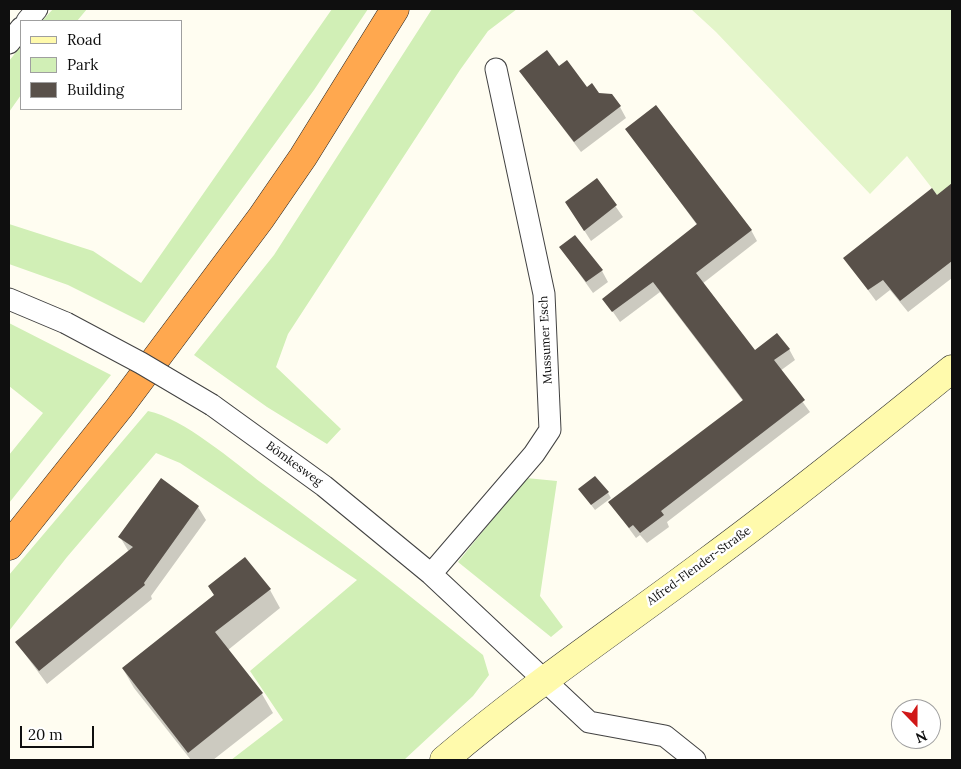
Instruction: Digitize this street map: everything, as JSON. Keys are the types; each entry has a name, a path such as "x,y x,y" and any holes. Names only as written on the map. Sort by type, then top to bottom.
{"highway":[{"path":"9,546 119,408 261,218 303,157 395,9"}],"street":[{"path":"28,20 37,9"},
{"path":"9,43 20,29"},
{"name":"Mussumer Esch","path":"432,574 534,454 550,430 544,294 496,69"},
{"name":"Bömkesweg","path":"9,299 66,323 141,362 212,405 324,486 432,574 589,722 665,736 695,760"},
{"name":"Alfred-Flender-Straße","path":"444,760 543,680 706,562 842,459 952,369"}],"green space":[{"path":"53,9 87,9 78,20 43,20"},
{"path":"332,9 368,9 314,90 144,323 68,285 9,264 9,224 93,251 141,283"},
{"path":"432,9 517,9 488,31 460,70 288,334 276,367 341,429 327,444 267,407 194,355 274,255"},
{"path":"691,9 952,9 952,214 907,156 870,194 716,32"},
{"path":"20,47 20,96 9,112 9,61"},
{"path":"9,323 111,375 9,503 9,455 43,413 9,386"},
{"path":"148,411 177,422 208,442 374,568 483,655 489,675 473,696 404,760 231,760 283,720 250,671 357,580 180,463 156,453 67,557 9,631 9,575"},
{"path":"526,478 557,481 540,596 563,627 551,637 458,562"}],"building":[{"path":"547,50 559,66 567,60 587,87 592,83 599,93 612,94 621,106 574,142 519,71"},
{"path":"656,105 752,230 696,273 755,350 777,333 790,349 774,360 805,400 661,511 664,515 640,533 633,525 629,528 608,502 743,400 653,282 612,312 602,299 697,224 625,129"},
{"path":"597,178 617,205 584,231 565,202"},
{"path":"952,183 952,261 900,301 883,280 868,290 843,258 932,188 937,195"},
{"path":"575,235 603,270 586,282 559,247"},
{"path":"595,476 609,492 591,505 578,489"},
{"path":"161,478 199,506 144,583 145,585 39,671 15,642 133,547 118,537"},
{"path":"245,557 271,589 215,632 263,693 188,753 122,668 214,595 208,586"}]}
